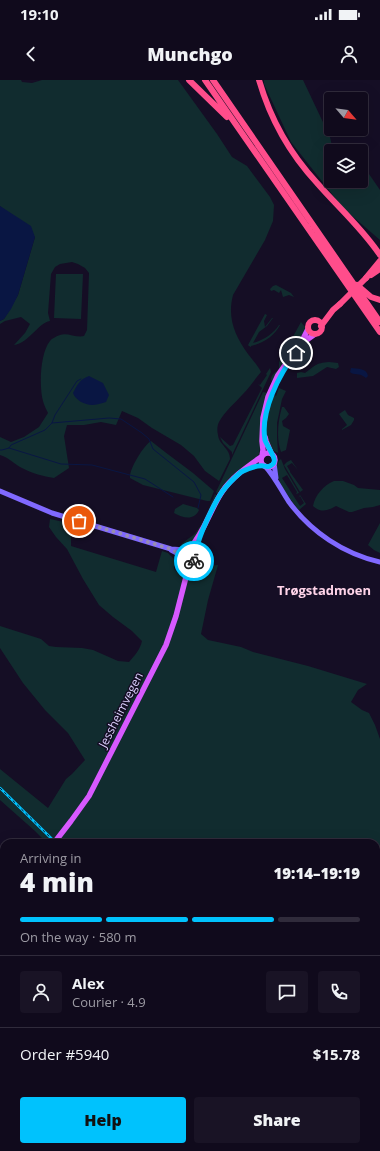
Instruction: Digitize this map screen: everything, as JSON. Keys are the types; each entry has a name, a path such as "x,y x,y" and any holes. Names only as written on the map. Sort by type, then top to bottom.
{"highway":[{"path":"189,80 240,131"},
{"path":"205,80 380,332"},
{"path":"213,80 380,322"},
{"path":"218,80 227,101"},
{"path":"259,81 273,117 294,154 316,182 366,235 380,255"},
{"path":"366,235 380,246"},
{"path":"333,310 321,326 319,332 315,334 308,329 308,324 310,322 333,310 340,304 366,278 380,261"},
{"path":"366,278 380,269"},
{"path":"348,277 368,294 380,300"},
{"path":"315,320 319,322 321,326"}],"main road":[{"path":"308,329 302,341 278,375 268,398 263,418 262,463 277,481 294,508 308,524 332,542 350,552 367,559 380,562"},
{"path":"277,481 274,458 266,441 265,434 267,409 270,399 291,359 308,338 315,334"},
{"path":"185,558 184,553 200,535 222,492 233,479 243,471 267,453 271,454"},
{"path":"243,471 255,467 271,466 274,463"},
{"path":"0,491 52,513 171,549 190,562 194,561 198,557 197,551 200,535"},
{"path":"171,549 194,548 197,551"},
{"name":"Jessheimvegen","path":"185,558 186,577"},
{"name":"Jessheimvegen","path":"57,839 75,817 89,796 157,664 172,630 186,577 194,561"}],"green space":[{"path":"0,80 21,80 22,82 32,83 42,80 178,80 232,157 247,166 270,197 274,205 273,221 265,240 233,295 231,303 233,326 239,340 261,372 246,391 224,414 218,424 217,430 220,441 230,455 230,459 219,481 205,471 194,456 181,445 138,418 122,411 116,425 101,422 84,425 67,425 64,436 69,468 54,478 30,472 0,455 0,437 11,442 24,437 39,427 48,413 44,406 41,387 41,370 44,353 51,340 57,336 66,334 84,336 87,330 89,273 85,268 72,262 60,264 55,267 51,274 48,313 50,321 41,325 24,341 14,345 25,333 30,324 21,317 5,321 0,324 0,321 4,319 18,295 35,237 0,206"},
{"path":"264,80 303,80 324,124 324,136 330,136 332,144 324,144 324,184 291,142 264,84"},
{"path":"369,174 380,190 380,240 343,208 327,188 368,188"},
{"path":"56,274 83,274 81,319 54,318"},
{"path":"276,285 291,293 294,297 289,295 283,297 281,290 279,293 274,290 271,291 270,289"},
{"path":"265,314 267,315 264,321 265,327 273,318 267,326 259,332 253,343 268,336 280,325 268,338 251,347 248,345"},
{"path":"301,322 305,327 301,340 273,381 271,380 274,373 279,369 279,362"},
{"path":"329,362 338,363 339,367 336,369 327,367 313,376 297,378 297,373 305,373 318,364"},
{"path":"270,368 271,372 232,455 232,452 223,443 220,437 230,446 233,445 262,388 258,384 260,385"},
{"path":"279,388 286,391 282,399 277,423 278,453 272,450 266,439 265,428 270,405"},
{"path":"263,392 268,393 259,454 257,458 218,495 216,492"},
{"path":"282,407 284,407 289,414 282,421 283,426 290,430 286,450 281,452 278,441 278,430"},
{"path":"345,410 348,415 354,418 354,420 351,425 342,430 347,425 339,414"},
{"path":"151,441 214,491 210,501 143,485 130,478 132,469 138,458"},
{"path":"281,459 299,493 296,494 297,492 287,475 282,478 300,506 304,503 300,496 298,498 300,495 306,504 299,510 281,485 278,477 276,470 277,464"},
{"path":"291,460 298,470 292,463 287,466 303,490 300,492 284,465"},
{"path":"334,481 343,481 358,488 380,490 380,505 352,512 336,506 330,509 319,510 313,506 320,491"},
{"path":"215,494 217,496 198,534 189,545 179,548 182,543 200,527"},
{"path":"183,504 199,510 194,516 188,518 174,513 175,509"},
{"path":"50,519 73,524 71,546 156,572 162,551 168,553 174,559 174,569 182,577 189,577 201,562 209,566 218,565 208,600 201,634 208,640 241,647 253,652 308,666 367,684 358,690 351,702 369,713 380,739 380,839 41,839 42,838 35,831 0,800 0,769 48,808 66,779 85,760 68,733 45,710 23,683 0,648 0,626 41,639 49,646 93,650 118,661 129,662 139,650 142,641 132,631 99,605 67,549 49,527"},
{"path":"380,523 380,553 368,545"}],"water":[{"path":"0,206 31,226 35,237 18,295 11,309 4,319 0,321"},
{"path":"351,368 364,370 368,376 366,378 352,373 350,372"},
{"path":"89,376 103,383 109,395 106,402 89,405 81,402 74,396 73,393 79,383"}],"waterway":[{"path":"0,450 9,448 11,445 45,430 52,423 55,415 77,381 81,379"},
{"path":"52,423 109,418 121,419 149,439 153,449 194,482 201,495 198,508"},
{"path":"9,448 61,464 92,465 145,479 173,497"}],"railway":[{"path":"0,788 52,839"}],"way so far":[{"path":"79,521 171,549 184,557 187,561 194,561"}],"district":[{"name":"Trøgstadmoen","path":"324,590"}],"route":[{"path":"194,561 198,557 197,551 200,535 217,500 226,486 243,471 259,466 273,465 274,458 266,441 265,434 267,409 282,374 296,353"}]}
